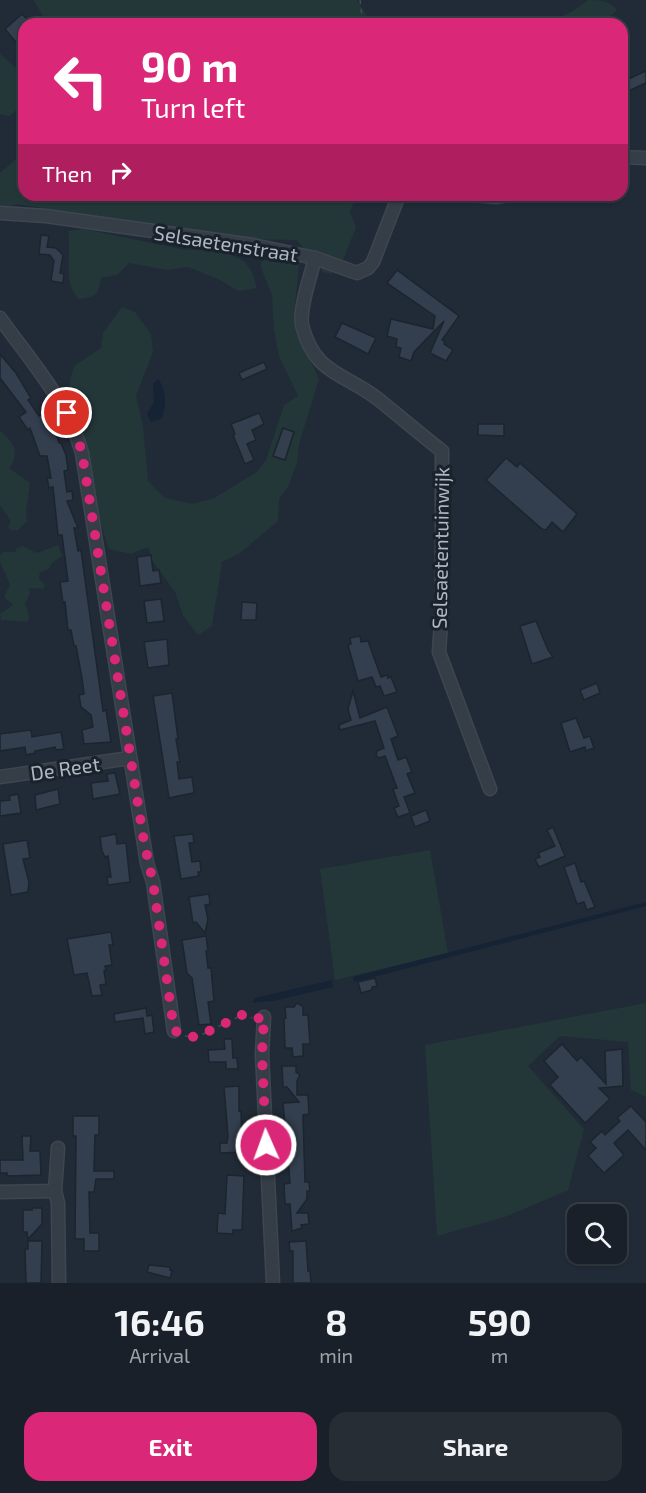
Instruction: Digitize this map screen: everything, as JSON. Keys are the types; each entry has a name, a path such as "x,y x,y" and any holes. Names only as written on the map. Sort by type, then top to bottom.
{"street":[{"path":"628,157 646,158"},
{"name":"Selsaetenstraat","path":"0,213 57,217 253,245 315,258 357,273 369,268 397,201"},
{"name":"Selsaetentuinwijk","path":"315,258 302,324 315,354 330,372 376,398 442,451 442,606 439,652 490,789"},
{"path":"0,318 67,413 82,453 147,863 153,882 174,1030"},
{"name":"De Reet","path":"0,777 130,758"},
{"path":"264,1017 262,1054 273,1283"},
{"path":"58,1148 55,1191 58,1203 59,1283"},
{"path":"0,1192 55,1191"}],"path":[{"path":"360,0 362,18"},
{"path":"174,1030 184,1036 197,1037 244,1014 255,1019 264,1017"}],"shaded area":[{"path":"34,0 357,0 367,18 44,18"},
{"path":"588,0 607,2 617,10 608,18 558,18"},
{"path":"0,54 18,70 18,108 9,116 0,114"},
{"path":"18,157 18,201 354,201 350,213 356,227 343,260 332,274 323,272 310,252 305,250 297,240 246,239 17,204 0,210 0,173"},
{"path":"83,229 186,250 221,250 244,261 252,272 257,288 238,291 220,280 188,267 167,270 129,263 117,275 101,278 96,294 78,299 70,283 68,231"},
{"path":"274,259 299,264 294,316 297,331 319,379 299,444 297,463 288,487 279,499 278,521 240,553 222,562 212,626 198,635 183,615 175,592 152,560 148,547 131,554 109,549 100,521 82,427 67,393 74,366 101,348 103,333 122,307 135,312 151,334 153,352 136,396 143,426 148,481 165,498 192,504 214,498 257,472 266,460 284,405 298,396 279,356 274,331 272,295 261,268 261,261"},
{"path":"0,431 9,439 14,448 13,463 9,468 30,483 27,521 18,530 11,530 8,527 11,521 0,505"},
{"path":"58,545 62,556 52,563 49,569 40,572 39,579 45,585 43,589 29,588 30,593 25,604 29,616 28,622 1,620 0,614 13,605 4,597 10,585 0,561 0,555 3,552 15,552 17,548 23,546 37,553"},
{"path":"430,850 448,953 335,980 320,869"},
{"path":"646,1003 646,1097 631,1090 628,1042 560,1036 528,1066 584,1129 568,1190 505,1217 437,1236 425,1045"}],"water":[{"path":"158,379 165,399 164,410 161,419 151,422 147,414 154,402 153,384"},
{"path":"646,902 646,906 354,982 353,977"},
{"path":"332,980 333,987 273,1001 252,1003 255,998"}],"building":[{"path":"22,14 26,18 18,18 18,45 5,29"},
{"path":"646,71 646,83 628,91 628,79"},
{"path":"41,235 49,236 47,247 56,248 63,255 60,273 64,274 63,283 51,281 54,261 50,255 39,254"},
{"path":"397,270 459,316 442,340 453,350 446,361 430,353 444,321 414,352 411,361 399,357 401,348 396,347 397,339 387,336 391,319 433,329 435,316 387,283"},
{"path":"342,323 376,338 368,354 335,337"},
{"path":"0,354 16,373 31,398 28,400 39,416 46,411 52,420 59,443 66,455 68,470 64,471 67,492 72,491 73,500 67,501 78,528 74,528 78,551 81,550 103,711 106,710 111,742 84,744 82,730 93,727 91,715 81,707 79,695 84,694 82,678 76,646 74,646 71,630 68,630 65,602 63,603 60,582 68,581 62,535 58,535 53,487 49,488 47,478 51,478 47,456 40,456 30,428 28,430 19,417 26,412 0,378"},
{"path":"264,362 267,369 242,380 239,373"},
{"path":"259,413 264,424 252,430 256,440 247,444 254,460 245,464 231,424"},
{"path":"478,424 504,424 504,436 478,435"},
{"path":"283,428 294,432 285,460 273,456"},
{"path":"506,458 517,467 520,463 577,514 563,532 552,522 546,530 542,529 486,480"},
{"path":"151,555 153,571 159,570 161,583 140,586 137,557"},
{"path":"161,599 164,621 147,623 144,601"},
{"path":"242,602 257,603 256,620 241,620"},
{"path":"536,621 553,657 532,664 520,626"},
{"path":"360,636 361,642 368,641 381,677 387,675 388,678 391,677 397,692 384,696 380,686 376,687 372,677 358,681 348,645 351,644 350,638"},
{"path":"167,639 169,665 148,668 144,642"},
{"path":"597,683 600,693 584,700 580,690"},
{"path":"353,691 360,718 387,707 398,736 391,739 398,760 406,757 412,772 407,774 415,793 404,797 410,813 398,817 394,808 399,806 393,789 397,788 385,756 380,758 376,756 377,751 384,748 375,721 340,730 339,725 351,720 348,709"},
{"path":"172,693 180,762 177,762 179,779 192,777 194,791 169,798 153,696"},
{"path":"576,718 584,738 590,736 594,748 586,751 585,747 570,752 561,723"},
{"path":"31,730 32,737 61,732 64,749 56,750 55,747 26,755 25,747 0,751 0,734"},
{"path":"115,773 120,794 93,799 91,783 108,781 107,774"},
{"path":"58,789 60,804 36,810 35,795"},
{"path":"18,794 21,813 0,816 0,801 10,800 9,796"},
{"path":"426,810 430,821 415,827 411,816"},
{"path":"553,827 565,856 539,867 535,859 540,857 538,853 555,846 547,830"},
{"path":"116,834 117,844 126,843 130,882 108,885 107,877 111,877 108,856 105,857 102,851 100,837"},
{"path":"193,834 194,843 189,843 192,862 200,861 201,872 198,872 199,876 181,879 174,836"},
{"path":"27,840 30,858 23,859 29,882 28,892 11,895 3,844"},
{"path":"575,863 581,882 584,881 595,907 587,910 584,902 577,904 564,867"},
{"path":"209,894 210,904 205,905 208,919 205,933 196,922 193,923 189,897"},
{"path":"111,932 113,945 109,945 112,965 105,966 106,984 100,985 102,995 92,996 87,973 74,975 67,939"},
{"path":"206,936 208,968 211,968 214,1001 208,1002 211,1024 199,1025 192,978 187,973 182,940"},
{"path":"375,978 377,986 361,993 358,982"},
{"path":"297,1003 303,1007 303,1015 308,1015 310,1044 303,1044 303,1056 293,1057 292,1048 285,1048 284,1019 286,1018 285,1007 294,1007"},
{"path":"146,1008 147,1016 152,1015 154,1032 145,1034 143,1018 115,1022 114,1014"},
{"path":"224,1039 232,1039 233,1058 237,1058 238,1069 226,1069 226,1062 209,1062 208,1050 225,1049"},
{"path":"562,1044 577,1061 581,1057 606,1084 605,1051 622,1049 623,1086 599,1088 610,1099 585,1123 550,1085 558,1077 544,1061"},
{"path":"282,1066 296,1066 296,1072 300,1075 297,1081 297,1095 308,1095 309,1114 303,1115 305,1182 309,1182 310,1191 307,1191 307,1199 297,1213 308,1213 309,1224 301,1225 302,1228 292,1231 290,1204 285,1204 284,1184 290,1183 283,1103 299,1102 287,1087 283,1087"},
{"path":"239,1086 242,1136 246,1137 245,1152 220,1153 220,1143 227,1143 228,1136 224,1087"},
{"path":"631,1106 646,1122 646,1150 628,1130 614,1143 624,1155 604,1173 588,1156 596,1148 590,1142 602,1131 605,1135 620,1121 617,1118"},
{"path":"73,1116 99,1116 99,1135 95,1135 94,1171 114,1171 114,1179 96,1179 94,1192 89,1192 90,1233 99,1233 99,1251 84,1251 84,1239 75,1239 76,1136 73,1136"},
{"path":"22,1136 31,1136 30,1151 40,1151 41,1175 7,1176 7,1173 0,1173 0,1160 23,1160"},
{"path":"227,1175 244,1176 242,1230 233,1230 233,1234 217,1233 218,1213 225,1214"},
{"path":"32,1208 42,1208 42,1224 28,1239 27,1232 23,1232 23,1210 32,1210"},
{"path":"28,1241 42,1241 41,1283 26,1283 25,1249 28,1249"},
{"path":"306,1241 311,1283 293,1283 293,1251 290,1251 289,1242"},
{"path":"149,1265 170,1267 172,1271 170,1278 147,1272"}],"route":[{"path":"67,413 82,453 147,863 153,882 174,1030 184,1036 197,1037 244,1014 255,1019 264,1017 262,1054 266,1145"}]}
